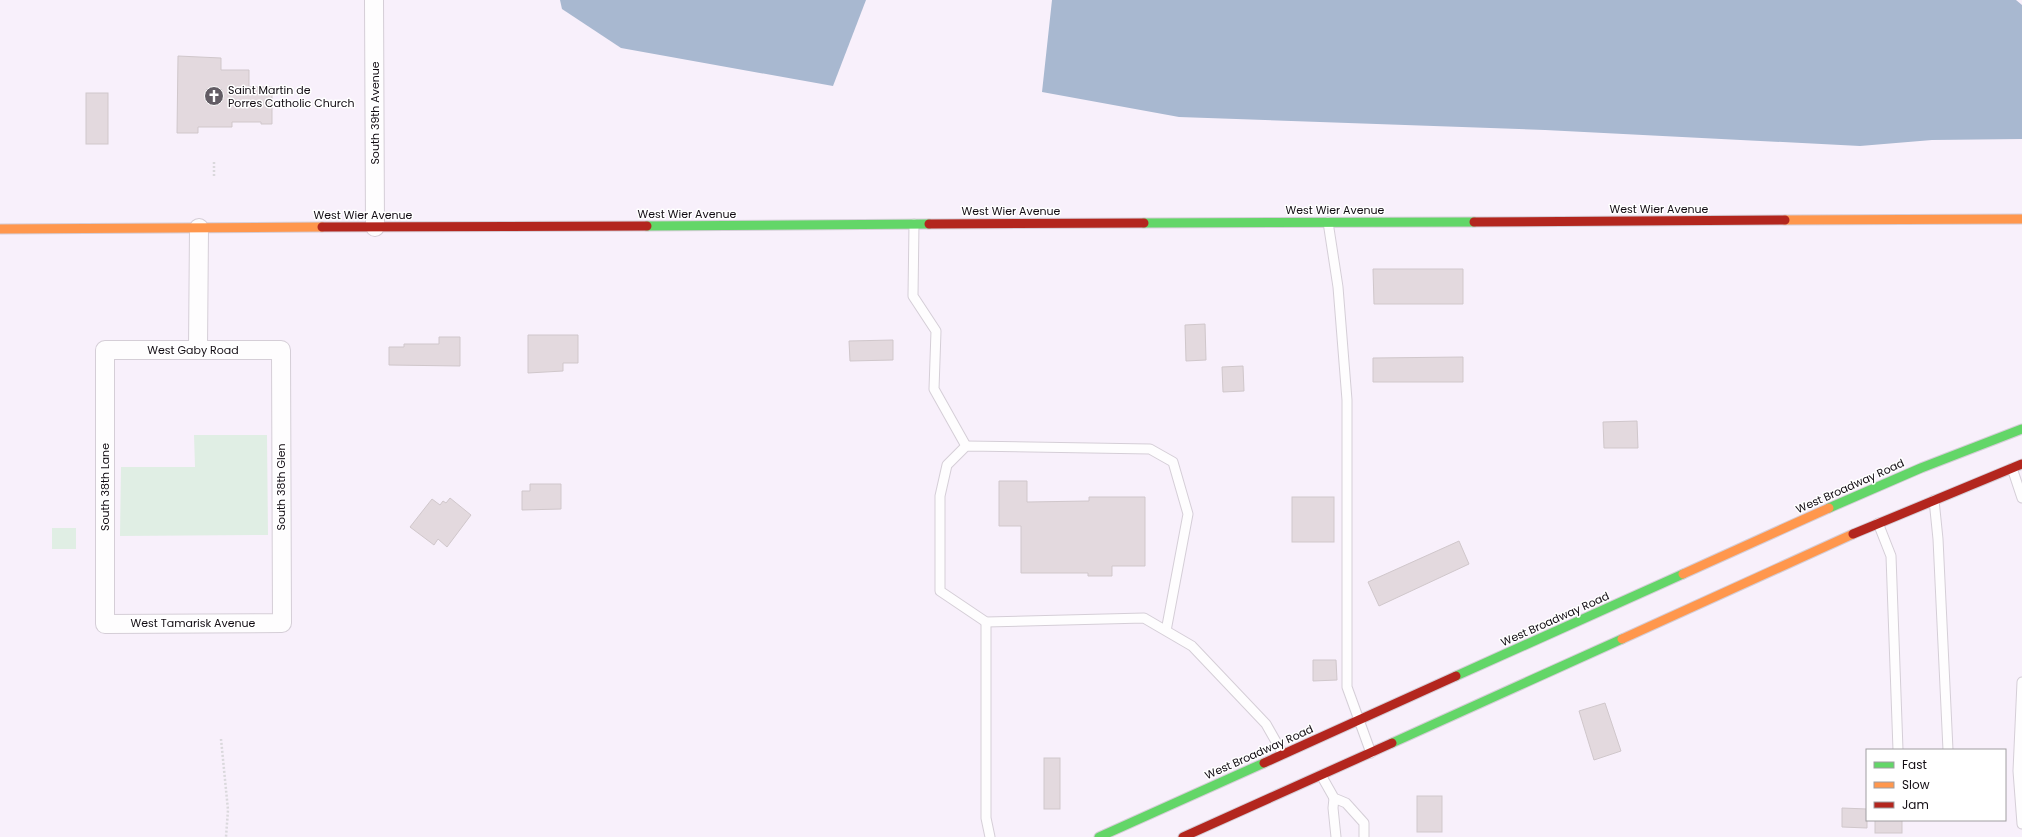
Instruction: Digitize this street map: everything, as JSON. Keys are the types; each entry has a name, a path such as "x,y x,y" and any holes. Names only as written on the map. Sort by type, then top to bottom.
{"street":[{"name":"South 39th Avenue","path":"374,0 375,227"},
{"name":"West Wier Avenue","path":"0,229 2022,219"},
{"path":"198,350 199,228"},
{"name":"West Gaby Road","path":"105,350 281,350"},
{"name":"South 38th Lane","path":"105,350 105,624"},
{"name":"South 38th Glen","path":"281,350 282,623"},
{"name":"West Broadway Road","path":"1099,837 1359,720 1922,471 2022,429"},
{"path":"1183,837 1371,753 1722,590 1878,523 1932,496 2022,464"},
{"name":"West Tamarisk Avenue","path":"105,624 282,623"}],"lane":[{"path":"1328,222 1338,287 1347,400 1347,687 1371,753"},
{"path":"914,224 913,296 936,332 934,389 966,446"},
{"path":"1166,631 1188,514 1173,462 1150,449 966,446 947,465 940,496 940,591 986,622 1144,618 1166,631 1192,646 1266,724 1283,754"},
{"path":"2012,468 2022,498"},
{"path":"1932,496 1938,539 1948,749"},
{"path":"1878,523 1891,556 1898,749"},
{"path":"986,622 986,818 990,837"},
{"path":"2022,682 2018,771 2022,824"},
{"path":"1321,775 1334,798 1336,837"},
{"path":"1334,798 1346,803 1364,823 1364,837"}],"path":[{"path":"214,162 214,178"},
{"path":"221,740 228,810 226,837"}],"shaded area":[{"path":"194,435 267,435 268,535 120,536 121,467 195,467"},
{"path":"52,528 76,528 76,549 52,549"}],"water":[{"path":"560,0 866,0 833,86 621,48 562,9"},
{"path":"1052,0 2016,0 2022,5 2022,139 1932,140 1860,146 1545,130 1179,117 1042,92"}],"building":[{"name":"Saint Martin de Porres Catholic Church","path":"178,56 221,58 221,70 249,70 249,87 272,87 272,124 261,124 261,122 232,122 232,127 198,127 198,133 177,133"},
{"path":"86,93 108,93 108,144 86,144"},
{"path":"1373,269 1463,269 1463,304 1374,304"},
{"path":"1205,324 1206,360 1186,361 1185,325"},
{"path":"528,335 578,335 578,363 563,363 563,371 528,373"},
{"path":"439,337 460,337 460,366 389,365 389,347 404,347 404,344 439,344"},
{"path":"893,340 893,360 850,361 849,341"},
{"path":"1463,357 1463,382 1373,382 1373,358"},
{"path":"1243,366 1244,391 1223,392 1222,367"},
{"path":"1637,421 1638,448 1604,448 1603,422"},
{"path":"999,481 1027,481 1027,502 1089,501 1089,497 1145,497 1145,566 1112,566 1112,576 1088,576 1088,573 1021,573 1021,526 999,526"},
{"path":"530,484 561,484 561,509 522,510 522,491 530,491"},
{"path":"1292,497 1334,497 1334,542 1292,542"},
{"path":"450,498 471,515 447,547 438,539 434,545 410,527 432,499 440,505 443,501 446,503"},
{"path":"1459,541 1469,564 1379,606 1368,582"},
{"path":"1313,660 1336,660 1337,680 1313,681"},
{"path":"1605,703 1621,751 1594,760 1579,711"},
{"path":"1044,758 1060,758 1060,809 1044,809"},
{"path":"1417,796 1442,796 1442,832 1417,832"},
{"path":"1842,808 1866,809 1867,828 1842,827"},
{"path":"1875,821 1902,821 1902,833 1875,833"}],"traffic: fast":[{"path":"1144,223 1474,222"},
{"path":"647,226 929,224"},
{"path":"1829,508 1921,468 2022,429"},
{"path":"1456,676 1683,574"},
{"path":"1392,743 1622,639"},
{"path":"1099,837 1264,763"}],"traffic: slow":[{"path":"1785,220 2022,219"},
{"path":"0,229 322,227"},
{"path":"1683,574 1829,508"},
{"path":"1622,639 1853,534"}],"traffic: jam":[{"path":"1474,222 1785,220"},
{"path":"929,224 1144,223"},
{"path":"322,227 647,226"},
{"path":"1853,534 2022,464"},
{"path":"1264,763 1456,676"},
{"path":"1183,837 1392,743"}],"place":[{"name":"Saint Martin de Porres Catholic Church","path":"214,96"}]}
